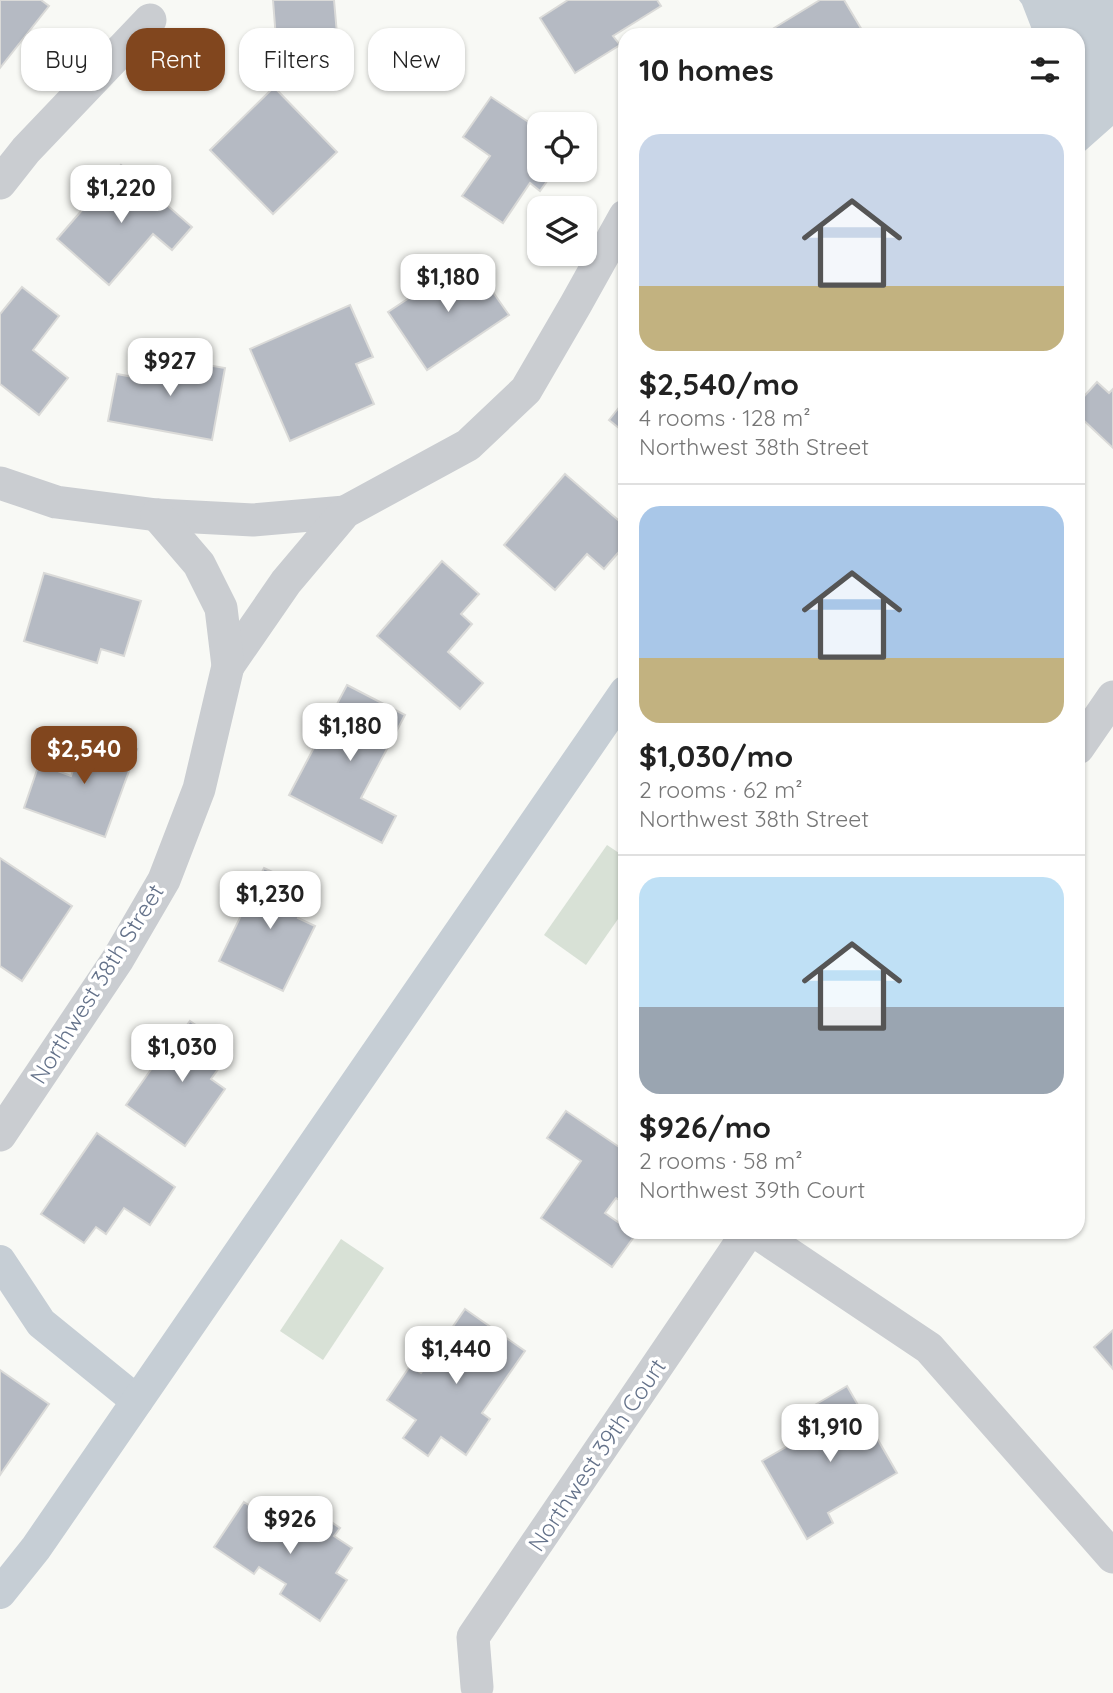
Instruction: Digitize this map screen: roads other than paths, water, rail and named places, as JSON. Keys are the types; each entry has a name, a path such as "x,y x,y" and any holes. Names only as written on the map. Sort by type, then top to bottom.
{"street":[{"path":"0,183 26,150 150,20"},
{"name":"Northwest 38th Street","path":"228,666 286,582 345,512 468,445 526,390 618,229"},
{"path":"0,483 56,502 157,515"},
{"name":"Northwest 38th Street","path":"157,515 253,520 345,512"},
{"name":"Northwest 38th Street","path":"0,1135 118,958 164,880 199,789 228,666 221,608 199,564 157,515"},
{"path":"1085,738 1113,697"},
{"name":"Northwest 39th Court","path":"477,1687 473,1637 743,1239"},
{"path":"766,1239 929,1348 1113,1556"}],"waterway":[{"path":"0,1593 36,1548 618,702"},
{"path":"0,1261 41,1323 137,1401"}]}
